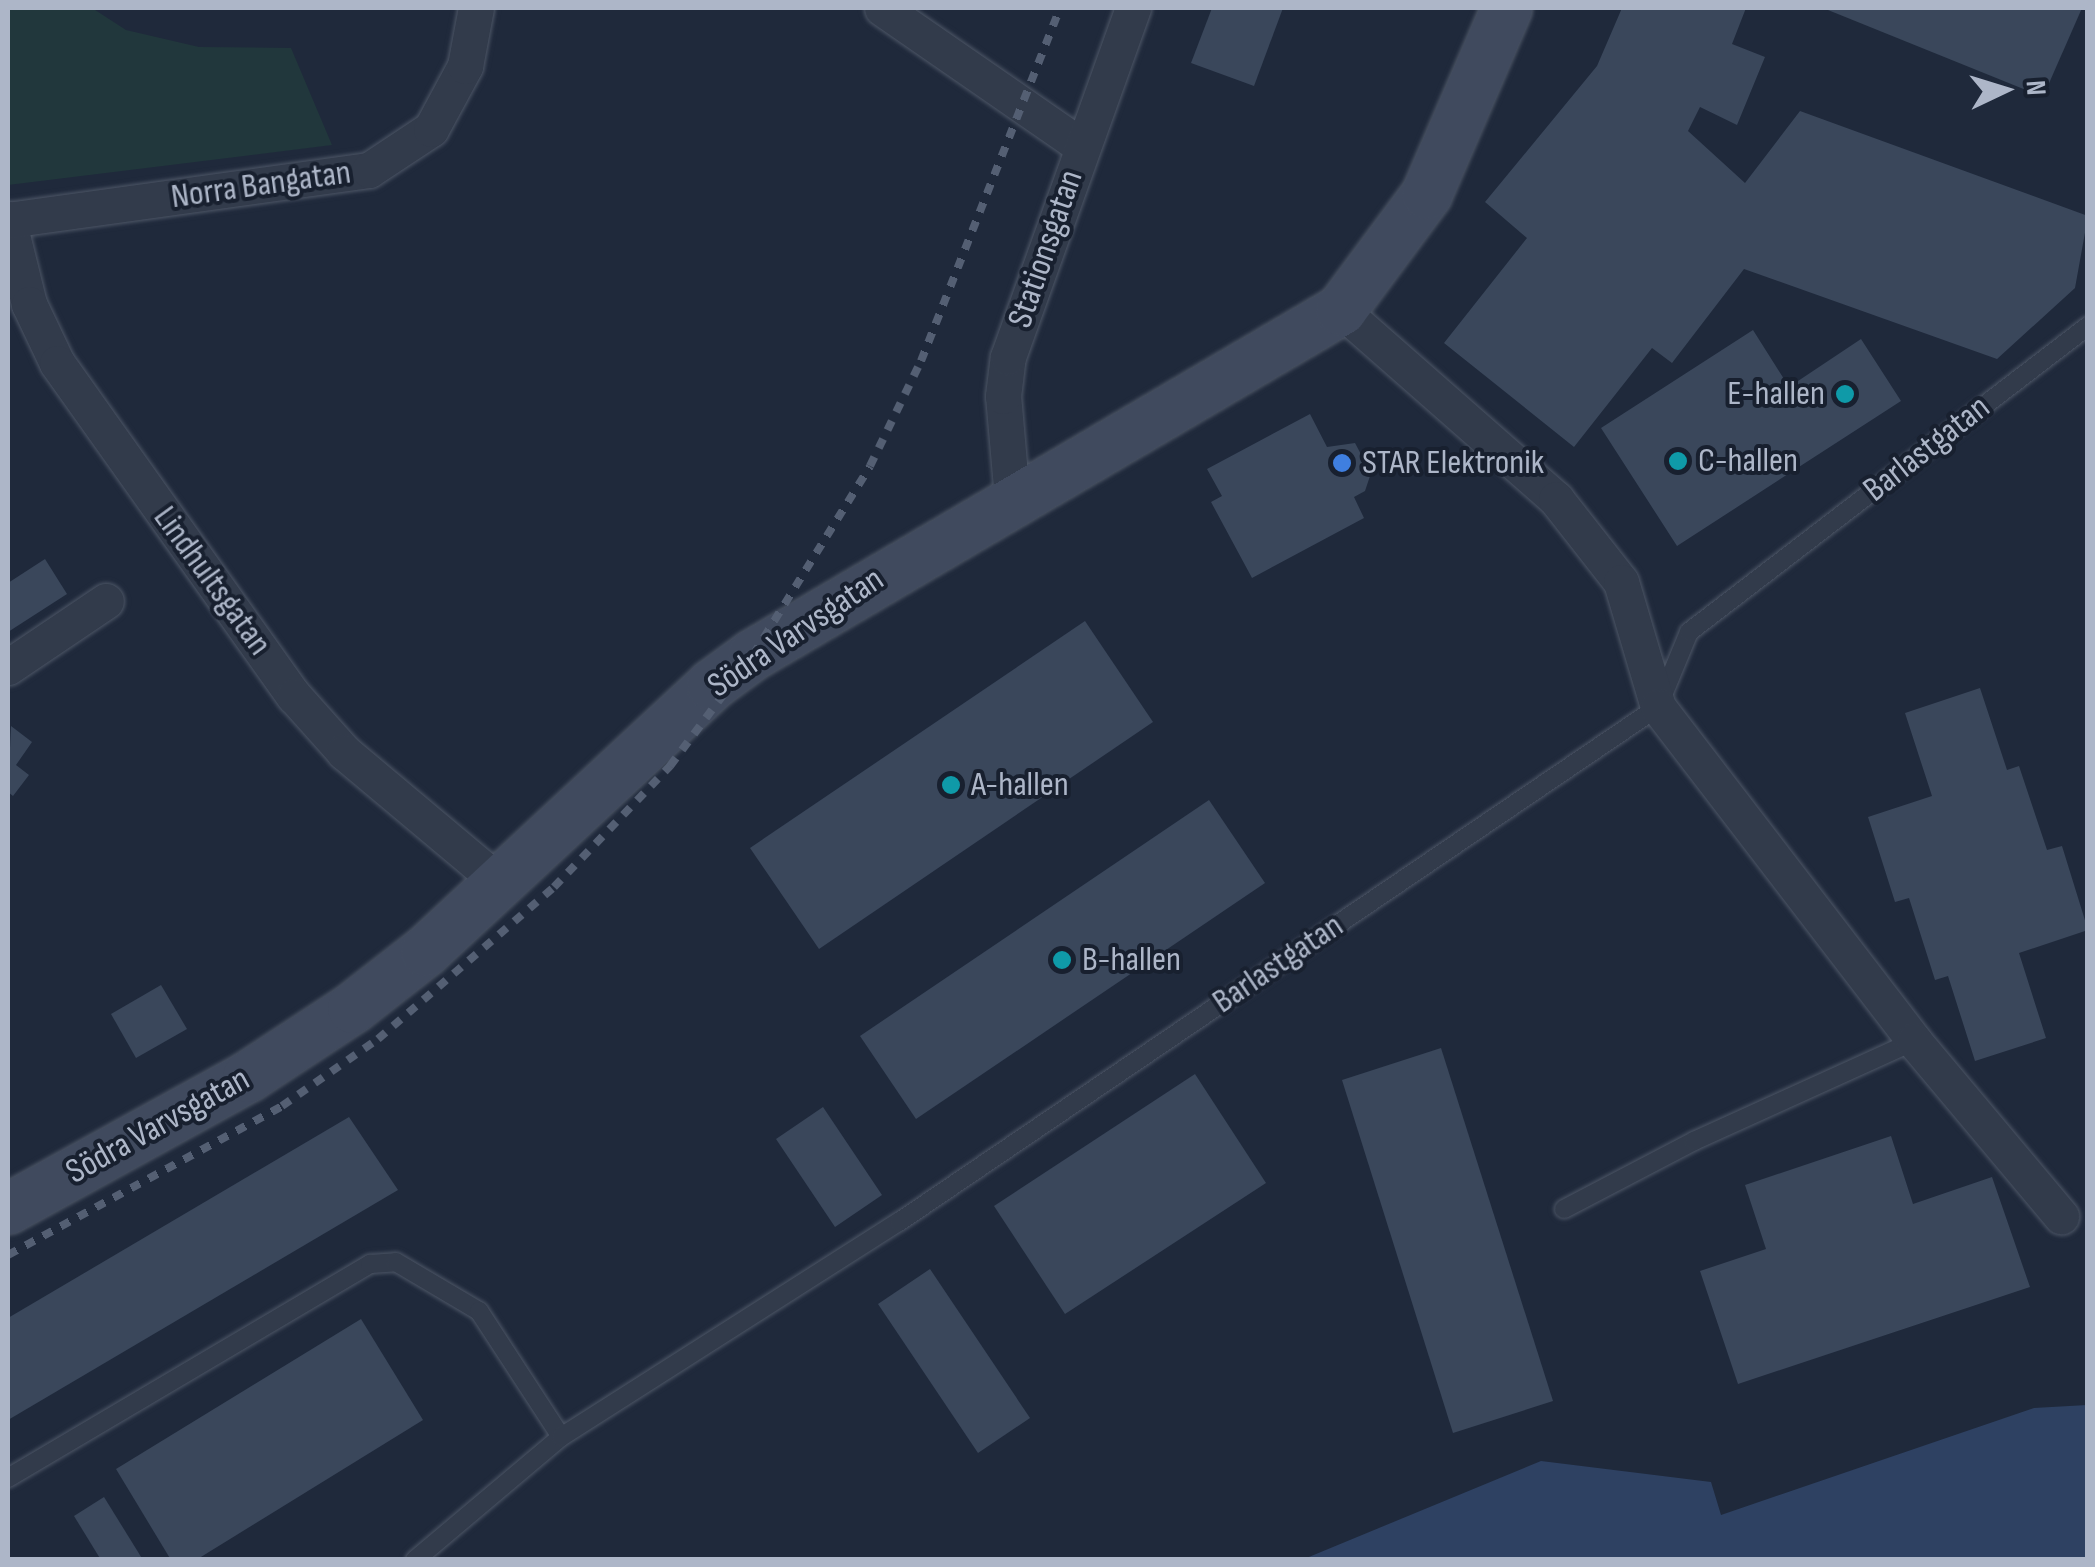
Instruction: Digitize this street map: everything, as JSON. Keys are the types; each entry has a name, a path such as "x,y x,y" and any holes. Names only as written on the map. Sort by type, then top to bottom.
{"street":[{"name":"Norra Bangatan","path":"8,220 370,170 431,128 465,66 476,8"},
{"path":"882,8 1081,146"},
{"name":"Stationsgatan","path":"1012,498 1003,396 1008,357 1134,8"},
{"name":"Södra Varvsgatan","path":"8,1208 263,1068 426,951 712,684 817,612 1341,310 1427,194 1507,8"},
{"name":"Lindhultsgatan","path":"8,220 29,304 57,363 294,696 344,752 500,883"},
{"path":"1341,310 1556,499 1621,582 1658,707 1914,1041 2061,1216"},
{"path":"8,666 106,601"}],"lane":[{"name":"Barlastgatan","path":"415,1560 561,1436 899,1222 1658,707 1688,632 2088,326"},
{"path":"1564,1209 1694,1141 1914,1041"},
{"path":"8,1478 370,1264 396,1262 479,1311 561,1436"}],"green space":[{"path":"8,8 92,8 126,30 199,47 291,48 332,145 8,185"}],"water":[{"path":"2087,1405 2087,1559 1304,1559 1541,1461 1711,1482 1721,1515 2034,1408"}],"building":[{"path":"1212,8 1283,8 1254,86 1191,63"},
{"path":"1622,8 1746,8 1732,44 1765,57 1737,125 1700,107 1688,131 1745,183 1800,111 2088,216 2075,288 1997,359 1744,269 1672,363 1652,348 1574,447 1444,343 1527,238 1485,202 1597,66"},
{"path":"1823,8 2082,8 2043,97"},
{"path":"1753,330 1789,387 1861,339 1901,401 1677,546 1601,428"},
{"path":"1310,414 1327,447 1355,443 1371,473 1365,491 1354,497 1364,518 1252,578 1211,502 1222,496 1207,469"},
{"path":"45,559 67,594 8,632 8,583"},
{"name":"A-hallen","path":"1085,621 1153,722 819,949 750,848"},
{"path":"1980,688 2007,770 2019,766 2047,850 2062,846 2088,930 2019,953 2046,1038 1975,1061 1948,976 1935,980 1909,898 1895,902 1868,817 1932,796 1905,713"},
{"path":"11,726 32,742 16,765 29,775 13,796 8,792"},
{"name":"B-hallen","path":"1209,800 1265,883 916,1119 860,1036"},
{"path":"161,985 187,1029 136,1058 111,1014"},
{"path":"1441,1048 1553,1401 1453,1433 1342,1080"},
{"path":"1195,1074 1266,1183 1065,1314 994,1206"},
{"path":"823,1107 882,1195 835,1227 776,1139"},
{"path":"349,1117 398,1190 8,1420 8,1318"},
{"path":"1891,1136 1913,1204 1992,1177 2030,1287 1738,1384 1700,1271 1766,1249 1745,1185"},
{"path":"930,1269 1030,1418 978,1453 878,1304"},
{"path":"361,1319 423,1420 196,1560 171,1560 116,1469"},
{"path":"104,1497 143,1560 101,1560 74,1516"}],"railway":[{"path":"8,1255 282,1106 378,1039 554,887 670,766 753,655 870,466 921,361 1060,8"}],"place":[{"name":"E-hallen","path":"1845,394"},
{"name":"C-hallen","path":"1678,461"},
{"name":"STAR Elektronik","path":"1342,463"},
{"name":"A-hallen","path":"951,785"},
{"name":"B-hallen","path":"1062,960"}]}
